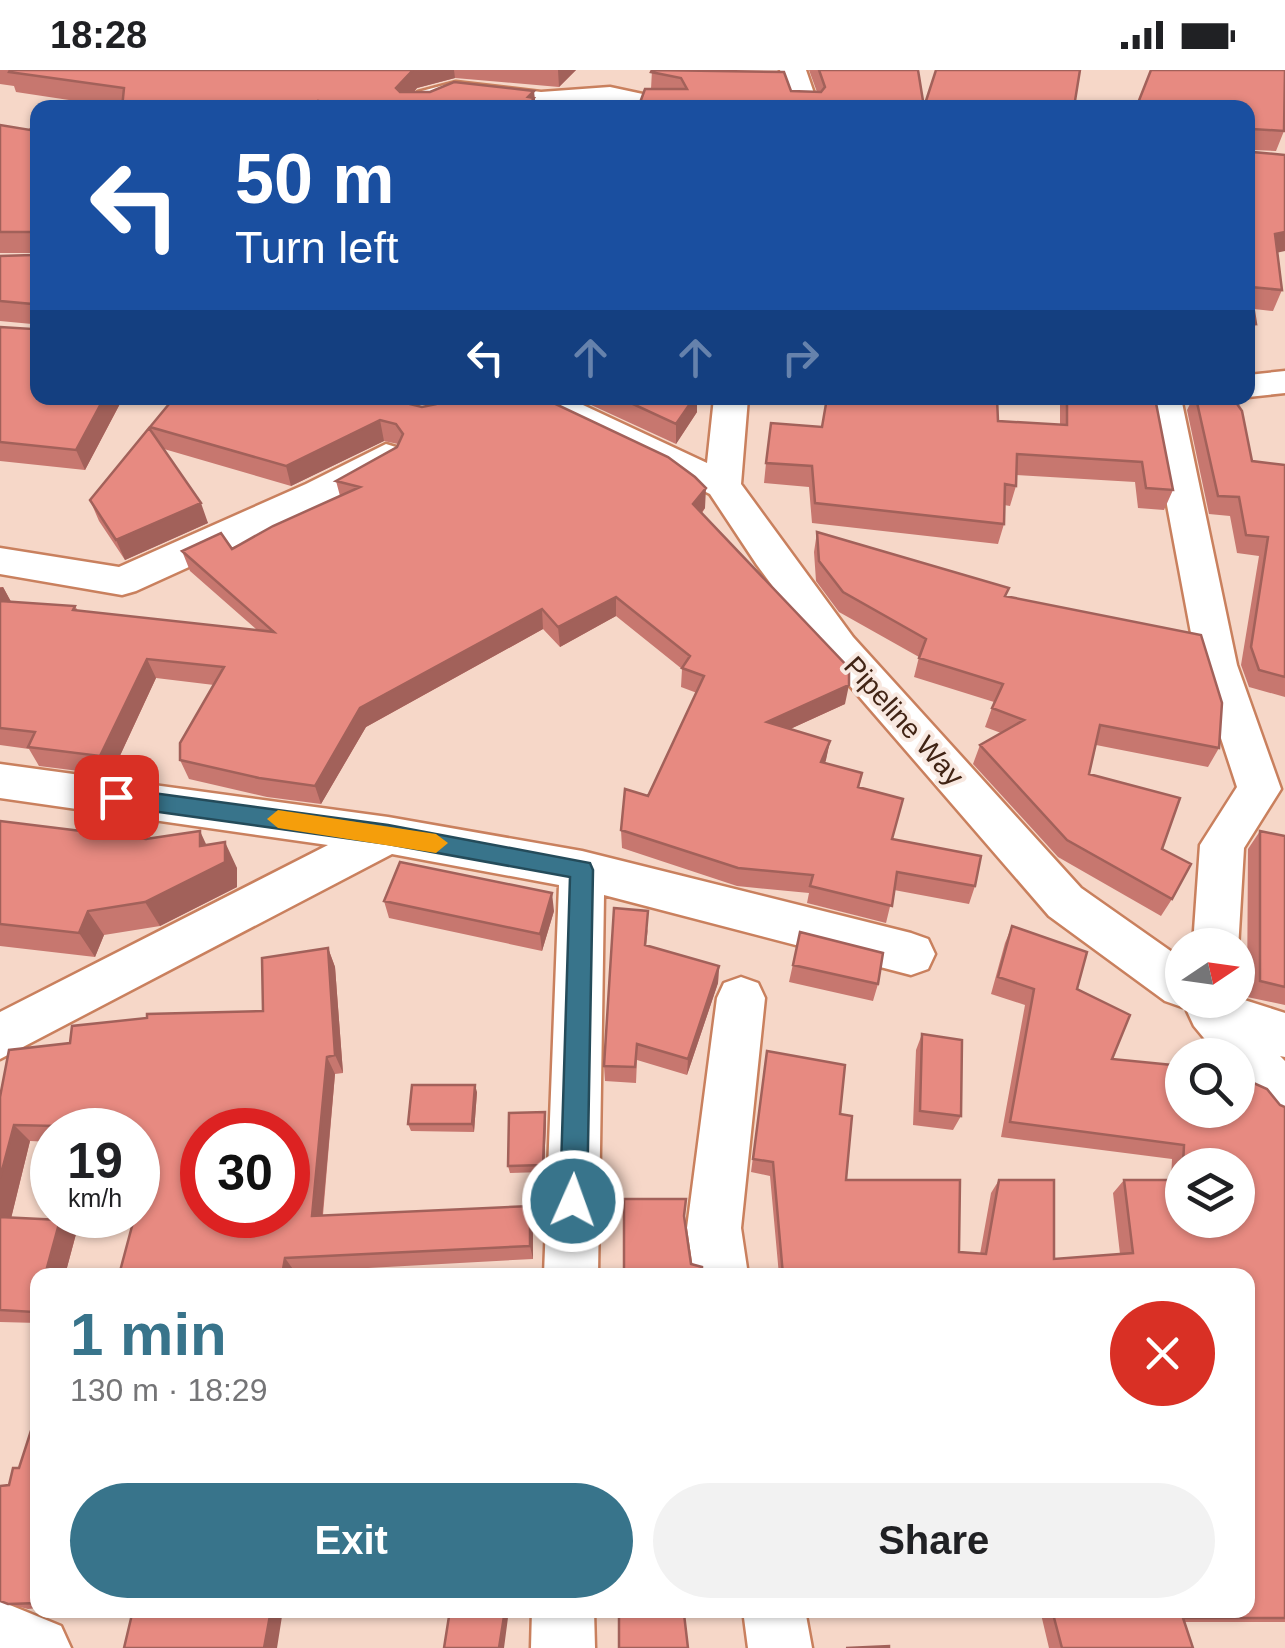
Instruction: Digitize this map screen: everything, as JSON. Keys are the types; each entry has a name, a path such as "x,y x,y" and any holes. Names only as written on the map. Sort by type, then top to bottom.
{"street":[{"path":"793,70 802,100"},
{"path":"423,100 428,95 450,90 486,91 534,100 606,95 631,100"},
{"path":"1255,385 1285,382"},
{"path":"555,405 723,485 730,405"},
{"path":"1165,405 1217,665 1272,792 1222,845 1217,928"},
{"path":"0,561 122,582 319,494 386,456"},
{"name":"Pipeline Way","path":"723,485 839,648 1066,902 1165,973"},
{"path":"0,780 388,834 582,870 911,954"},
{"path":"0,1037 388,834"},
{"path":"572,1268 582,870"},
{"path":"720,1268 714,1228 742,998"},
{"path":"1217,1018 1285,1100"},
{"name":"Pipeline Way","path":"1245,1018 1285,1035"},
{"path":"563,1648 564,1618"},
{"path":"775,1618 780,1648"},
{"path":"0,1632 39,1648"}],"building":[{"path":"413,70 396,88 400,92 430,92 454,82 534,91 528,97 534,98 123,100 124,88 9,72"},
{"path":"819,70 918,70 923,100 641,100 645,89 687,89 681,78 651,72 784,72 791,91 821,92 825,87"},
{"path":"936,70 1080,70 1075,100 926,100"},
{"path":"1151,70 1285,70 1284,131 1255,129 1255,100 1139,100"},
{"path":"0,125 30,130 30,232 0,232"},
{"path":"1255,152 1285,155 1285,232 1275,234 1282,290 1255,287"},
{"path":"30,255 30,304 0,301 0,256"},
{"path":"0,327 30,329 30,405 100,405 76,450 0,442"},
{"path":"168,405 558,405 668,457 706,488 693,504 849,668 849,685 767,722 830,741 821,762 862,773 858,787 903,799 892,839 981,856 975,886 897,872 892,906 810,886 813,875 738,868 621,830 625,789 648,796 704,676 682,668 690,656 616,597 558,627 542,609 360,708 315,786 180,760 180,743 224,667 147,659 100,756 28,747 35,732 0,728 0,601 75,606 73,610 274,632 182,551 221,533 232,549 360,487 336,481 397,447 403,434 396,424 380,420 286,466 150,427"},
{"path":"635,405 689,405 676,424"},
{"path":"826,405 997,405 998,421 1067,425 1067,405 1156,405 1173,490 1146,488 1142,462 1017,454 1016,486 1005,484 1004,524 815,503 812,466 766,463 771,423 822,427"},
{"path":"1198,405 1238,405 1252,461 1285,465 1285,677 1259,670 1251,647 1268,537 1246,535 1239,497 1218,496"},
{"path":"149,428 201,503 116,540 90,500"},
{"path":"817,532 1009,588 1005,596 1201,635 1222,703 1219,748 1100,725 1089,774 1180,798 1162,849 1191,864 1172,899 1067,840 980,745 1024,720 992,708 1003,684 919,658 926,639 843,592 819,561"},
{"path":"0,821 146,839 200,831 200,846 225,842 225,862 145,902 88,911 79,933 0,924"},
{"path":"1260,831 1285,836 1285,987 1260,981"},
{"path":"400,862 552,893 540,934 384,901"},
{"path":"614,908 648,911 645,945 719,966 688,1059 637,1044 635,1067 604,1066"},
{"path":"1012,926 1087,952 1077,989 1130,1015 1112,1059 1165,1064 1165,1128 1255,1128 1255,1084 1267,1089 1285,1107 1285,1618 1255,1618 1255,1268 782,1268 773,1162 753,1159 767,1051 845,1065 840,1114 852,1116 846,1180 960,1180 959,1252 986,1254 999,1180 1054,1180 1054,1259 1133,1253 1124,1180 1165,1180 1165,1238 1255,1238 1255,1148 1184,1148 1010,1122 1034,989 998,977"},
{"path":"800,932 883,953 878,984 793,965"},
{"path":"328,948 335,1055 327,1057 312,1216 530,1206 530,1246 285,1258 283,1268 121,1268 129,1238 160,1238 160,1108 30,1108 30,1125 14,1125 0,1178 0,1097 9,1050 70,1043 72,1026 147,1018 147,1014 263,1011 262,958"},
{"path":"922,1034 962,1040 961,1116 920,1111"},
{"path":"412,1085 475,1085 472,1124 408,1124"},
{"path":"545,1112 543,1165 508,1166 509,1113"},
{"path":"624,1199 686,1199 684,1216 691,1264 702,1268 624,1268"},
{"path":"0,1217 30,1218 30,1238 55,1238 47,1268 30,1268 30,1312 0,1310"},
{"path":"30,1434 30,1603 8,1604 0,1601 0,1486 9,1485 13,1468 19,1468"},
{"path":"131,1618 270,1618 264,1648 124,1648"},
{"path":"449,1618 504,1618 499,1648 444,1648"},
{"path":"619,1618 684,1618 688,1648 619,1648"},
{"path":"1054,1618 1183,1618 1193,1648 1062,1648"}],"slow traffic":[{"path":"278,819 436,843"}],"route":[{"path":"116,797 388,834 582,870 573,1201"}]}
